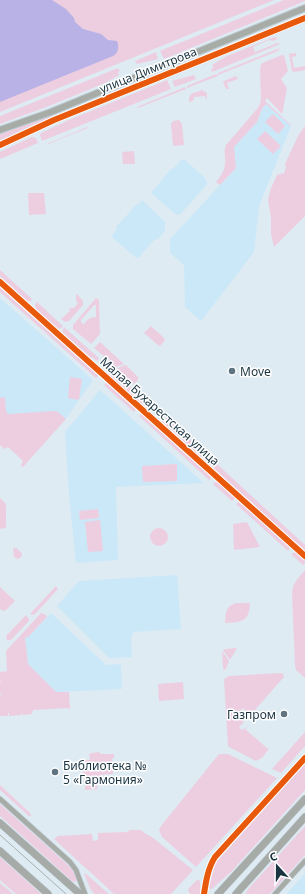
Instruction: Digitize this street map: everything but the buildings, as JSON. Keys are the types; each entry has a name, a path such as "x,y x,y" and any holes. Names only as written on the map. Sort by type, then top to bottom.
{"main road":[{"path":"218,894 305,799"},
{"path":"236,894 305,817"},
{"path":"0,823 80,894"},
{"path":"0,850 48,894"}],"street":[{"name":"улица Димитрова","path":"0,130 51,112 305,8"},
{"name":"улица Димитрова","path":"0,145 54,120 305,18"},
{"name":"Малая Бухарестская улица","path":"0,282 305,556"},
{"path":"204,894 209,869 215,857 305,758"},
{"path":"0,800 70,862 76,870 86,894"},
{"path":"275,894 305,861"}],"shaded area":[{"path":"0,0 274,0 0,112"},
{"path":"0,0 52,0 66,9 74,18 75,22 83,29 101,34 108,40 117,41 117,51 113,56 0,102"},
{"path":"284,0 305,1 164,59 160,51"},
{"path":"274,37 278,38 253,47 255,52 277,43 280,44 212,72 211,69 214,68 212,65 225,57"},
{"path":"280,48 278,51 218,75 218,73"},
{"path":"156,52 158,59 137,64 135,61"},
{"path":"296,53 296,56 292,57 294,68 305,66 305,70 295,72 292,71 289,54"},
{"path":"284,55 288,71 281,79 287,88 282,114 267,98 265,101 291,126 266,104 262,109 257,122 234,147 236,168 220,185 216,182 224,169 226,145 260,104 261,65 262,63"},
{"path":"118,68 120,71 118,72 119,75 105,83 0,124 0,116"},
{"path":"216,74 218,76 187,88 187,86"},
{"path":"194,75 196,79 175,87 172,81"},
{"path":"236,76 238,79 227,83 229,89 226,89 223,82"},
{"path":"167,80 171,89 42,141 40,135 41,133"},
{"path":"185,87 186,89 138,108 137,107"},
{"path":"202,90 207,93 207,99 205,96 194,97 193,101 189,102 191,94"},
{"path":"266,104 291,126 259,206 254,252 201,321 185,307 184,265 170,253 170,239 236,168 233,147 257,122 262,109"},
{"path":"273,114 285,126 278,134 265,122"},
{"path":"52,115 53,117 0,141 0,134"},
{"path":"179,120 182,124 184,145 173,146 171,124 173,121"},
{"path":"305,126 305,216 274,247 271,234 271,218 268,200 271,188 277,175 284,173 286,167 285,164 298,136"},
{"path":"87,127 88,128 47,144"},
{"path":"265,131 281,146 273,154 257,139"},
{"path":"32,137 36,138 38,143 0,159 0,152"},
{"path":"134,151 135,164 123,164 122,152"},
{"path":"181,160 185,160 206,179 207,184 180,215 175,214 151,193 172,168 173,169"},
{"path":"28,193 44,193 46,214 29,215"},
{"path":"142,200 165,222 165,231 157,240 155,239 138,258 112,237 117,229 116,227"},
{"path":"0,270 32,299 31,301 27,301 0,276"},
{"path":"0,286 99,375 96,378 0,292"},
{"path":"77,294 83,301 83,305 69,321 65,322 61,319 70,311 70,308 74,308 78,303 76,301"},
{"path":"0,298 93,380 68,416 56,429 0,433"},
{"path":"96,298 99,300 100,334 91,344 73,329 73,325","holes":["94,305 96,305 96,317 88,319 83,324 81,320"]},
{"path":"37,302 63,326 61,328 58,329 36,309 35,304"},
{"path":"151,326 165,340 160,346 144,333"},
{"path":"64,327 99,358 97,361 92,357 91,358 62,332"},
{"path":"100,342 124,364 116,367 109,361 110,359 107,359 94,348"},
{"path":"126,365 138,377 138,380 134,384 117,369"},
{"path":"110,368 157,411 151,412 108,374 110,372 108,371"},
{"path":"70,377 82,379 79,400 68,398"},
{"path":"107,382 136,409 134,412 104,385"},
{"path":"100,390 204,483 116,487 118,560 76,563 69,495 65,432"},
{"path":"0,398 5,398 6,411 8,414 55,411 66,419 23,467 21,465 23,461 8,447 4,449 0,445"},
{"path":"142,413 212,477 209,480 139,416"},
{"path":"163,418 167,418 305,545 305,551 161,421"},
{"path":"177,464 177,481 143,482 142,466"},
{"path":"217,481 236,498 232,501 213,484"},
{"path":"0,498 6,505 6,527 3,529 0,528"},
{"path":"239,501 290,548 288,551 236,504"},
{"path":"98,509 99,518 80,520 79,511"},
{"path":"100,520 103,551 88,552 85,522"},
{"path":"247,522 260,547 234,550 233,524"},
{"path":"159,528 165,531 168,537 165,543 159,546 153,543 150,537 153,531"},
{"path":"13,548 17,548 21,552 22,555 20,558 18,559 14,557"},
{"path":"295,552 305,561 303,565 291,554"},
{"path":"305,570 305,678 296,670 295,665 292,590 298,578"},
{"path":"177,575 181,629 134,632 131,637 132,657 109,658 57,606 79,581"},
{"path":"56,586 58,589 35,614 30,614"},
{"path":"0,587 15,601 4,611 0,609"},
{"path":"236,603 250,603 248,614 244,620 225,623 228,608"},
{"path":"41,613 47,617 28,637 25,638 28,664 56,692 69,692 70,708 69,710 68,708 33,710 32,714 22,715 21,712 21,715 9,716 8,713 8,716 0,716 0,695 2,694 0,694 0,672 7,671 6,651"},
{"path":"51,613 106,665 121,664 122,689 56,692 28,664 25,638 28,637"},
{"path":"26,615 29,621 11,640 7,640 6,636"},
{"path":"237,648 230,660 223,650 226,649"},
{"path":"222,651 229,661 226,669 224,670 223,668"},
{"path":"281,673 284,677 247,719 244,717 247,713 243,708 237,715 244,722 239,727 242,730 248,726 245,729 268,749 271,746 262,758 256,761 228,746 224,680 229,676"},
{"path":"183,682 184,699 159,701 158,684"},
{"path":"305,732 305,746 281,773 272,769"},
{"path":"100,752 100,754 114,754 114,758 112,759 113,774 101,775 101,777 97,780 97,789 85,790 84,760 90,760 89,754 91,753"},
{"path":"219,754 228,754 277,778 196,867 162,837 159,829"},
{"path":"305,764 305,790 232,871 212,889 210,889 209,887 217,861"},
{"path":"0,785 30,813 30,817 0,790"},
{"path":"0,804 73,870 76,882 72,881 0,816"},
{"path":"305,826 305,855 270,894 245,894 249,888"},
{"path":"129,830 141,830 193,870 171,894 114,894 54,839 58,836 92,834 93,841 98,840 98,833 128,832"},
{"path":"0,857 41,894 16,894 0,880"},
{"path":"85,873 109,894 94,894 84,874"},
{"path":"305,873 305,894 286,894 301,878"},
{"path":"197,880 200,882 200,894 189,894 189,888"},
{"path":"0,883 13,894 0,894"}],"tram line":[{"path":"0,835 66,894"}],"cycle path":[{"path":"0,145 54,120 305,18"},
{"path":"0,282 305,556"},
{"path":"204,894 209,870 215,857 305,758"}],"place":[{"name":"Move","path":"232,371"},
{"name":"Газпром","path":"284,714"},
{"name":"Библиотека № 5 «Гармония»","path":"55,772"}]}
